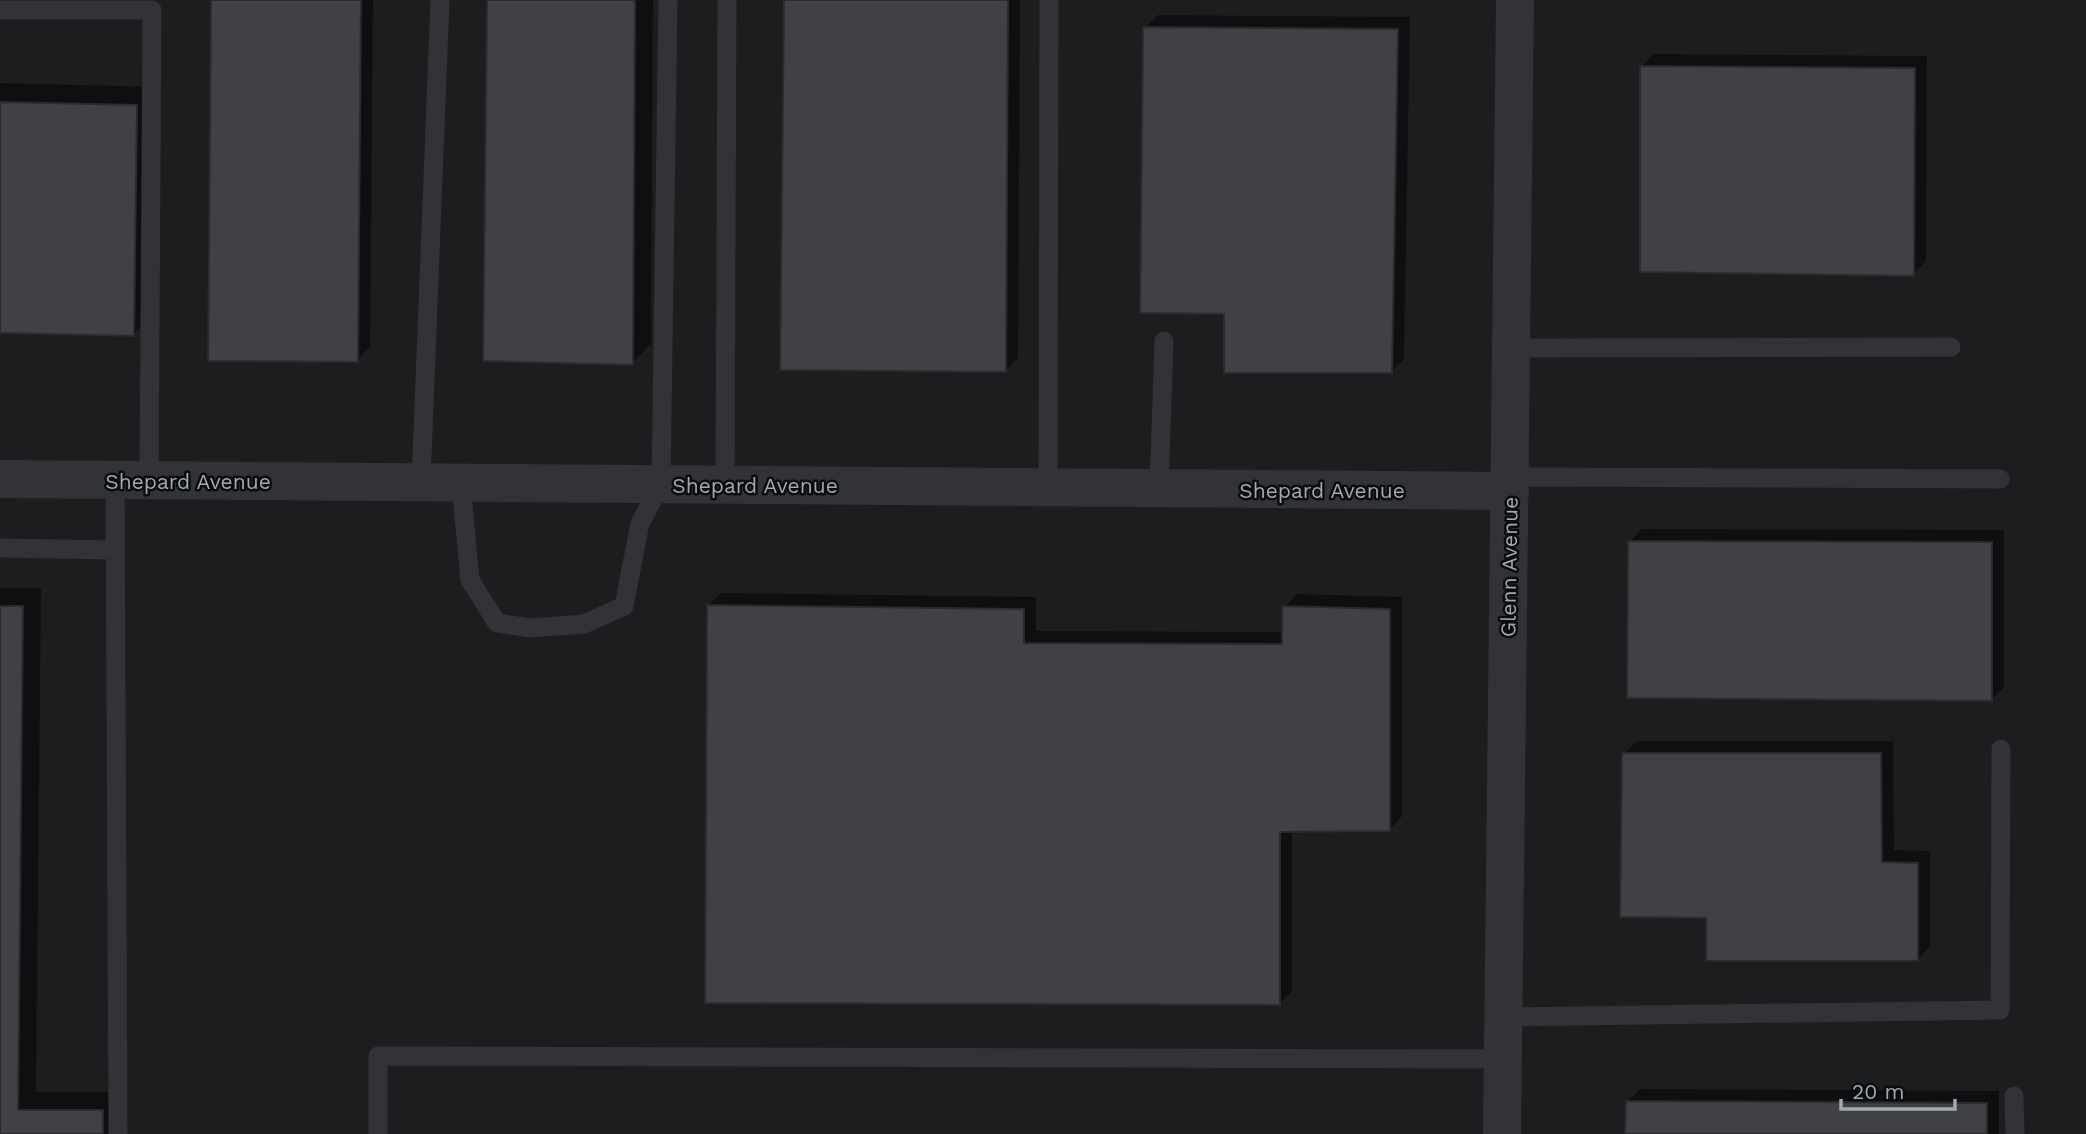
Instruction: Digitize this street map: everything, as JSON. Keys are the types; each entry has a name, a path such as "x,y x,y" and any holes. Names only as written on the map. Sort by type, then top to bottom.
{"street":[{"name":"Glenn Avenue","path":"1502,1134 1515,0"},
{"name":"Shepard Avenue","path":"0,480 1158,489 1510,484"}],"lane":[{"path":"421,482 440,0"},
{"path":"461,483 470,580 496,623 530,628 584,624 624,606 640,523 661,485 668,0"},
{"path":"725,485 727,0"},
{"path":"1048,487 1049,0"},
{"path":"0,10 152,10 132,480 116,550 118,1134"},
{"path":"1158,489 1164,341"},
{"path":"1511,348 1951,347"},
{"path":"1510,484 2000,479"},
{"path":"0,548 116,550"},
{"path":"1504,1017 2000,1010 2001,749"},
{"path":"378,1134 378,1056 1503,1059"},
{"path":"2014,1096 2015,1134"}],"shaded area":[{"path":"0,0 2086,0 2086,1134 0,1134"}],"building":[{"path":"211,0 361,0 358,362 208,361"},
{"path":"487,0 635,0 633,365 483,361"},
{"path":"784,0 1008,0 1006,372 780,370"},
{"path":"1143,27 1398,29 1392,373 1224,373 1224,314 1140,313"},
{"path":"1640,66 1915,68 1914,276 1640,272"},
{"path":"0,102 137,105 134,336 0,333"},
{"path":"1628,541 1992,542 1992,701 1627,698"},
{"path":"707,605 1024,609 1024,643 1282,644 1282,606 1390,609 1390,831 1280,832 1280,1005 705,1003"},
{"path":"0,606 23,606 18,1110 103,1110 103,1134 0,1134"},
{"path":"1622,753 1881,753 1882,862 1918,863 1918,961 1706,961 1706,918 1620,917"},
{"path":"1626,1101 1987,1103 1987,1134 1625,1134"}]}
